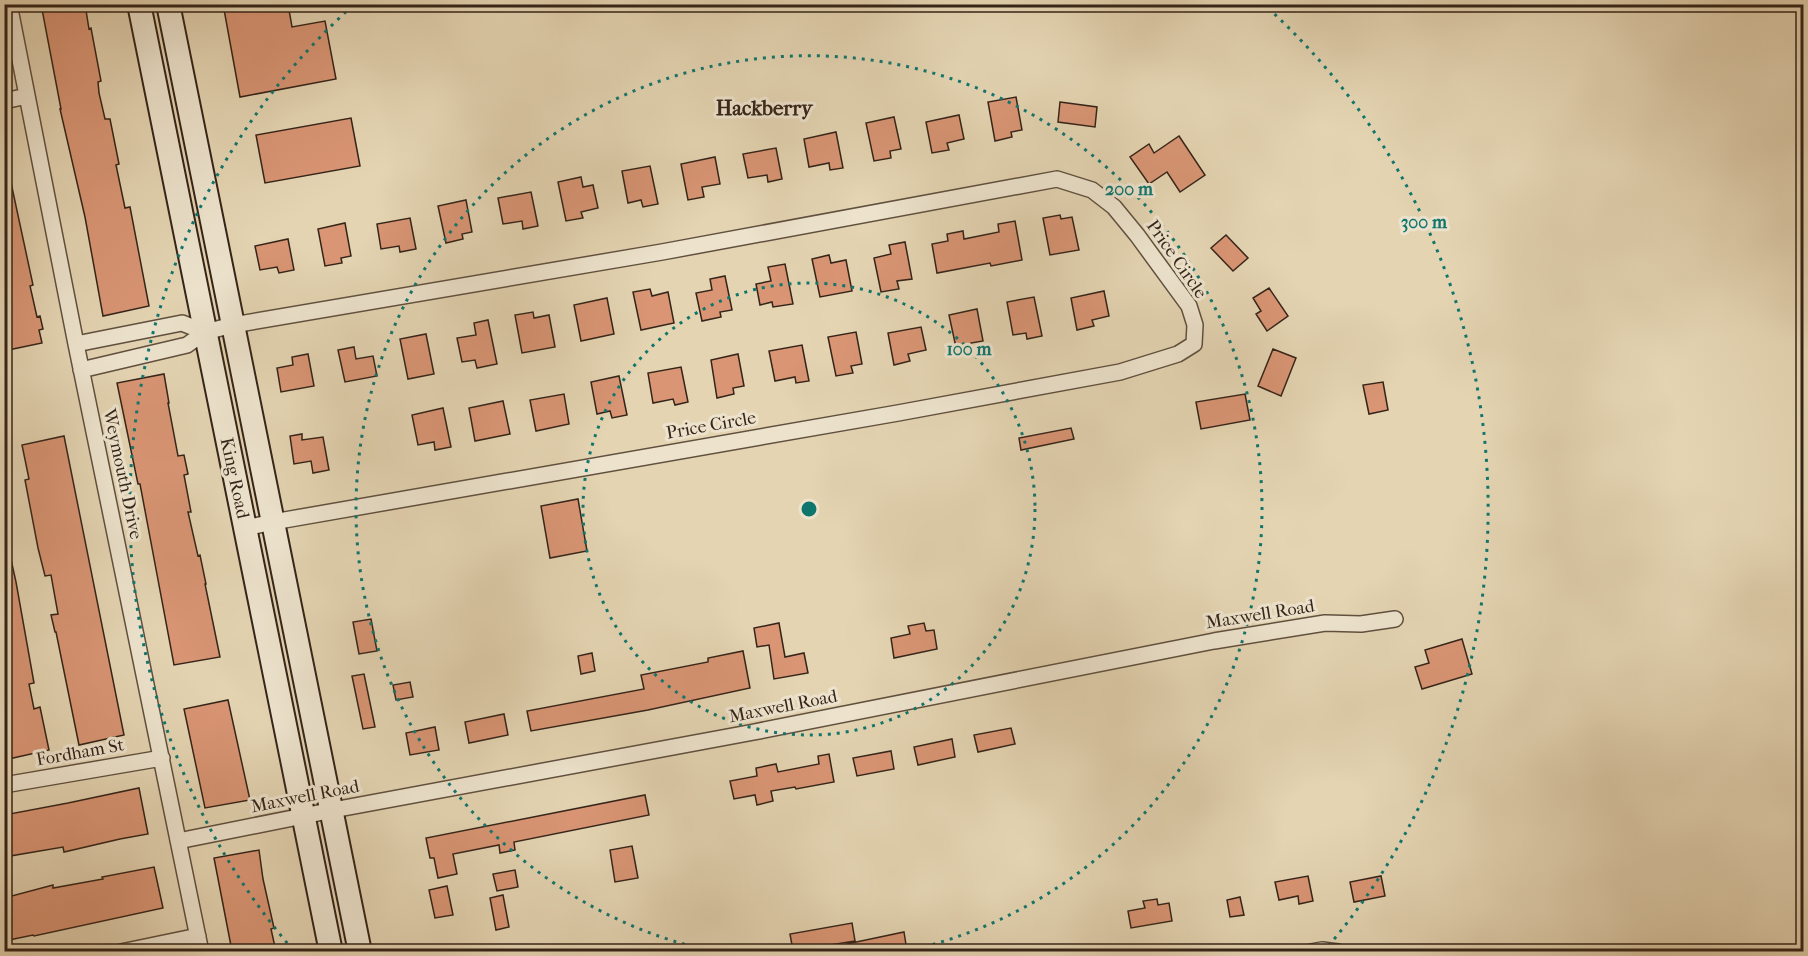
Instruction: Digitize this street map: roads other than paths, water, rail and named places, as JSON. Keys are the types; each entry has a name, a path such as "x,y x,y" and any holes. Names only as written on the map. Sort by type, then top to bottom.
{"street":[{"name":"Weymouth Drive","path":"9,4 81,370 199,944"},
{"name":"King Road","path":"139,4 331,951"},
{"name":"King Road","path":"168,4 360,951"},
{"path":"4,101 27,96"},
{"name":"Price Circle","path":"233,325 650,254 1057,179 1092,190 1114,207 1189,306 1195,325 1194,344 1178,354 1120,372 245,528"},
{"path":"182,217 210,213"},
{"path":"76,344 182,323 205,332"},
{"path":"81,370 187,345 205,332 233,325"},
{"name":"Maxwell Road","path":"178,841 753,732 1214,641 1325,623 1361,624 1395,619"},
{"name":"Fordham St","path":"4,785 162,758"},
{"path":"121,951 199,944"},
{"path":"1311,951 1338,951"}],"district":[{"name":"Hackberry","path":"764,108"}]}
